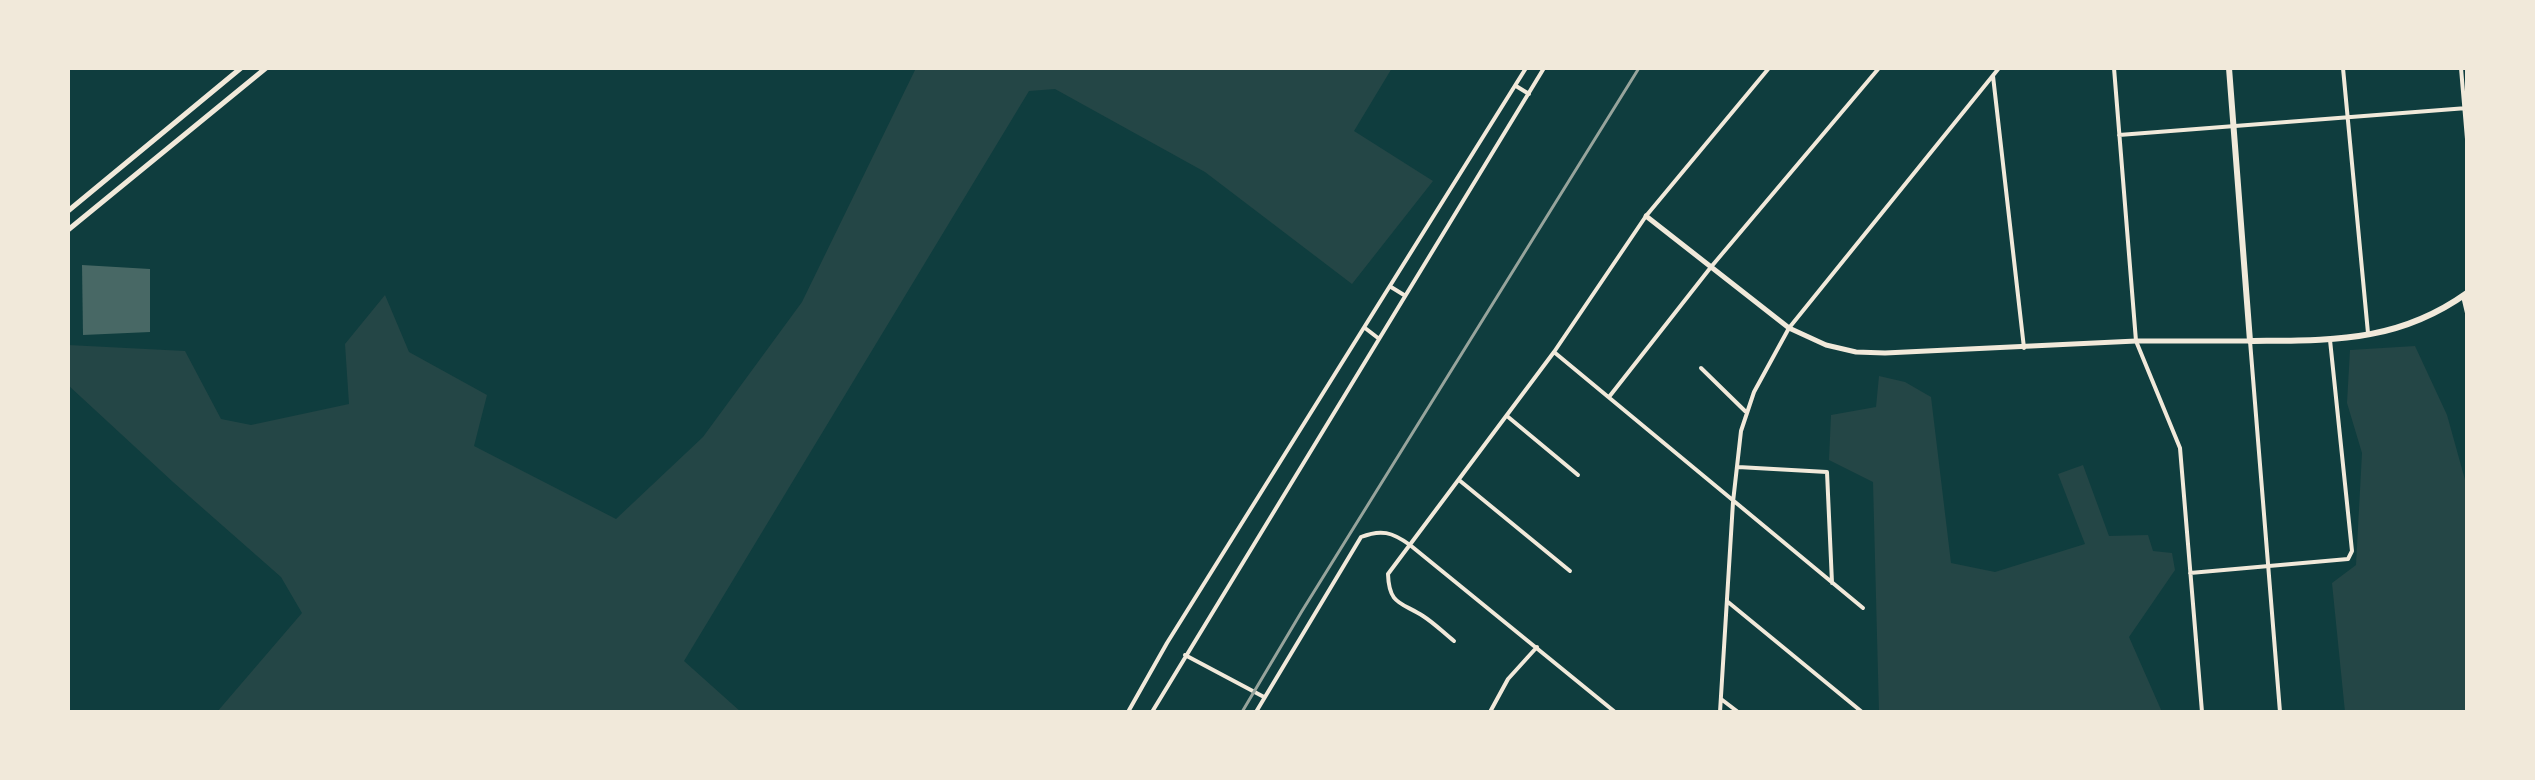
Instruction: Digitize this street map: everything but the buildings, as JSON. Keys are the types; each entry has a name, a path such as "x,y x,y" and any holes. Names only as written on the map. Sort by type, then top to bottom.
{"main road":[{"path":"2229,68 2250,341 2368,336 2407,326 2465,294"}],"street":[{"path":"68,211 241,68"},
{"path":"68,230 266,68"},
{"path":"1128,712 1167,643 1526,68"},
{"path":"1152,712 1544,68"},
{"path":"1454,641 1424,616 1398,604 1388,589 1388,574 1554,352 1646,216 1769,68"},
{"path":"1609,397 1711,267 1879,68"},
{"path":"1720,712 1733,502 1746,411 1754,392 1789,328 1999,68"},
{"path":"2114,68 2136,341 2180,448 2202,712"},
{"path":"2343,68 2368,336"},
{"path":"2461,68 2467,139"},
{"path":"1993,75 2024,348"},
{"path":"1516,86 1529,94"},
{"path":"2119,135 2466,108"},
{"path":"1646,216 1789,328 1826,345 1856,352 2024,348 2136,341 2250,341 2280,712"},
{"path":"1391,287 1404,295"},
{"path":"2465,294 2467,313"},
{"path":"1365,328 1378,338"},
{"path":"2190,573 2348,559 2352,551 2330,340"},
{"path":"1554,352 1863,608"},
{"path":"1701,368 1746,411"},
{"path":"1507,416 1578,475"},
{"path":"1738,467 1827,472 1832,583"},
{"path":"1459,480 1570,571"},
{"path":"1256,712 1361,537 1376,531 1395,534 1410,545 1615,712"},
{"path":"1728,602 1862,712"},
{"path":"1490,712 1508,679 1537,647"},
{"path":"1185,655 1265,698"},
{"path":"1721,699 1738,712"}],"shaded area":[{"path":"916,68 1392,68 1354,131 1433,181 1352,284 1205,172 1055,89 1029,91 684,661 741,712 217,712 302,613 281,577 68,385 68,345 185,351 221,419 251,425 349,404 345,344 385,295 409,352 487,395 474,446 616,519 703,437 802,302"},
{"path":"2415,346 2447,415 2467,487 2467,712 2345,712 2332,583 2356,565 2362,453 2347,403 2350,350"},
{"path":"1879,376 1905,382 1931,397 1951,563 1995,572 2085,544 2058,474 2083,465 2109,536 2148,535 2153,551 2172,553 2175,570 2129,637 2162,712 1879,712 1873,482 1829,460 1831,415 1876,407"}],"railway":[{"path":"1242,712 1639,68"}]}
